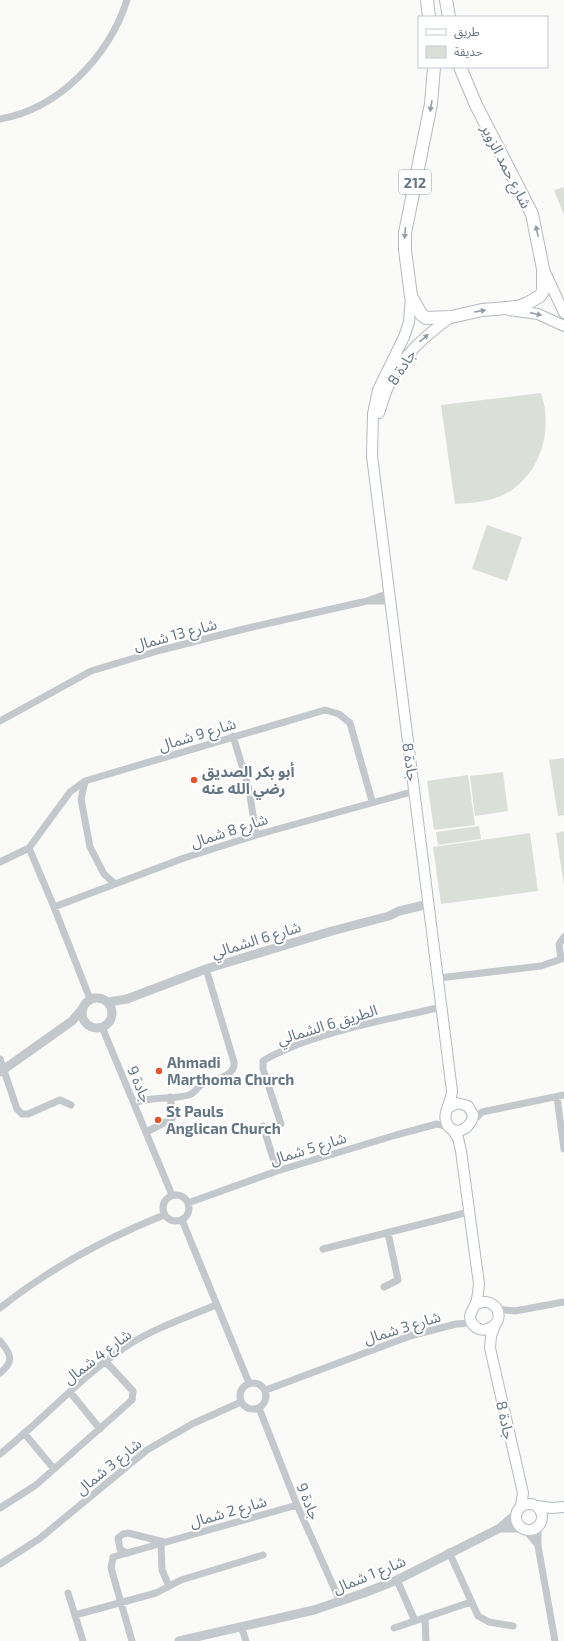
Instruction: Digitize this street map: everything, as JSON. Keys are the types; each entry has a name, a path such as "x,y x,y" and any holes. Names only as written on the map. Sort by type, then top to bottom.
{"main road":[{"path":"427,0 429,16"},
{"path":"446,0 449,16"},
{"name":"212","path":"434,68 432,104 405,233 406,257 412,296 421,314 426,318 451,317 482,310 505,309 528,303 540,296 543,291 544,269"},
{"name":"شارع حمد الزوير","path":"460,68 478,109 532,214 544,269"},
{"path":"544,269 564,313"},
{"name":"جادة 8","path":"412,296 409,322 404,337 378,390 373,414 372,456 439,978 452,1091 452,1100 447,1109"},
{"path":"505,309 538,314 564,326"},
{"name":"جادة 8","path":"372,432 388,387 396,370 414,347 451,317"},
{"path":"452,1091 473,1115 461,1151"},
{"path":"465,1105 452,1105 447,1109 446,1121 458,1138 461,1151 479,1284 473,1309 474,1326 487,1330 496,1324 498,1314 479,1284"},
{"path":"452,1129 460,1131 471,1124"},
{"path":"473,1309 482,1302 494,1307"},
{"name":"جادة 8","path":"490,1348 491,1336 496,1324"},
{"name":"جادة 8","path":"474,1326 485,1337 490,1348 523,1492 519,1510"},
{"name":"جادة 8","path":"523,1492 534,1505"},
{"path":"534,1505 562,1507 534,1529 523,1529 517,1522 519,1510 534,1505"},
{"path":"534,1505 542,1512 540,1524"}],"street":[{"path":"0,119 10,118 36,107 67,86 85,71 112,36 122,18 127,0"},
{"name":"شارع 13 شمال","path":"0,721 91,671 219,636 367,600 389,597"},
{"name":"شارع 9 شمال","path":"0,862 29,848 70,792 85,781 325,710 339,714 350,723 372,802"},
{"path":"234,736 250,789 256,835"},
{"path":"85,781 81,799 90,847 104,874 115,884"},
{"name":"شارع 8 شمال","path":"54,907 184,858 256,835 415,791"},
{"path":"29,848 90,999"},
{"name":"شارع 6 الشمالي","path":"108,1002 122,1001 133,998 206,969 332,931 389,916 396,912 430,907"},
{"path":"439,978 541,966 562,958 559,944 564,937"},
{"path":"134,1103 191,1094 200,1086 230,1073 234,1069 234,1062 206,969"},
{"path":"2,1071 76,1018 90,999 99,997 108,1002 112,1010 112,1015 107,1024 102,1027 97,1028 87,1024 60,1030"},
{"name":"شارع 6 الشمالي","path":"112,1015 133,998"},
{"name":"الطريق 6 الشمالي","path":"282,1124 262,1069 263,1061 266,1058 310,1040 360,1026 442,1007"},
{"path":"83,1008 82,1014 87,1024"},
{"name":"جادة 9","path":"102,1027 172,1195"},
{"path":"0,1059 2,1071 17,1109 22,1114 28,1114 60,1100 70,1105"},
{"path":"465,1105 482,1112 561,1096 564,1149"},
{"path":"146,1132 172,1119 174,1115 170,1097"},
{"path":"447,1109 437,1124 452,1129"},
{"path":"471,1124 482,1112"},
{"name":"شارع 5 شمال","path":"188,1203 277,1171 437,1124"},
{"path":"263,1126 277,1171"},
{"path":"172,1195 183,1196 188,1203 188,1214 182,1220 172,1221 164,1215 163,1203 172,1195"},
{"path":"324,1249 469,1212"},
{"path":"0,1308 27,1286 61,1264 120,1232 164,1215"},
{"path":"182,1220 249,1383"},
{"path":"384,1287 398,1280 388,1232"},
{"path":"494,1307 515,1311 564,1302"},
{"name":"شارع 4 شمال","path":"0,1454 70,1392 129,1345 168,1324 216,1305"},
{"name":"شارع 3 شمال","path":"456,1324 473,1309"},
{"path":"496,1324 515,1311"},
{"name":"شارع 3 شمال","path":"266,1390 410,1336 456,1324 474,1326"},
{"path":"0,1341 9,1352 10,1358 7,1368 0,1373"},
{"path":"0,1508 36,1485 132,1400 134,1395 133,1391 106,1362"},
{"path":"256,1382 262,1385 266,1390 267,1397 259,1408 252,1409 246,1407 241,1402 240,1394 243,1387 249,1383 256,1382"},
{"path":"70,1392 100,1429"},
{"name":"شارع 3 شمال","path":"0,1564 39,1538 147,1450 192,1424 241,1402"},
{"name":"جادة 9","path":"259,1408 297,1505 340,1601"},
{"path":"24,1434 54,1469"},
{"name":"شارع 2 شمال","path":"132,1641 111,1568 111,1561 113,1557 297,1505"},
{"name":"شارع 1 شمال","path":"179,1641 314,1610 397,1580 449,1552 500,1528 519,1510"},
{"path":"540,1524 538,1546 555,1641"},
{"name":"شارع 1 شمال","path":"500,1528 523,1529"},
{"path":"523,1529 538,1546"},
{"name":"شارع 2 شمال","path":"127,1553 120,1549 118,1544 118,1538 123,1534 128,1533 163,1543"},
{"path":"163,1543 162,1570 169,1586"},
{"path":"449,1552 475,1613 481,1619 513,1626"},
{"path":"75,1615 156,1594 181,1580 263,1556"},
{"path":"397,1580 415,1621"},
{"path":"68,1593 83,1641"},
{"path":"394,1628 471,1602"},
{"path":"425,1618 426,1641"},
{"path":"241,1626 246,1641"}],"green space":[{"path":"564,187 564,215 554,190"},
{"path":"541,393 545,407 546,422 544,437 541,451 535,465 526,477 516,487 503,495 480,502 455,504 441,405"},
{"path":"487,525 522,537 507,581 472,569"},
{"path":"564,758 564,815 558,816 549,760"},
{"path":"503,772 508,811 475,816 470,776"},
{"path":"468,775 475,825 434,830 427,781"},
{"path":"479,826 481,839 438,845 436,832"},
{"path":"564,831 564,886 556,833"},
{"path":"530,833 538,891 441,904 433,847"}],"place":[{"name":"أبو بكر الصديق رضي الله عنه","path":"194,780"},
{"name":"Ahmadi Marthoma Church","path":"159,1071"},
{"name":"St Pauls Anglican Church","path":"158,1120"}]}
